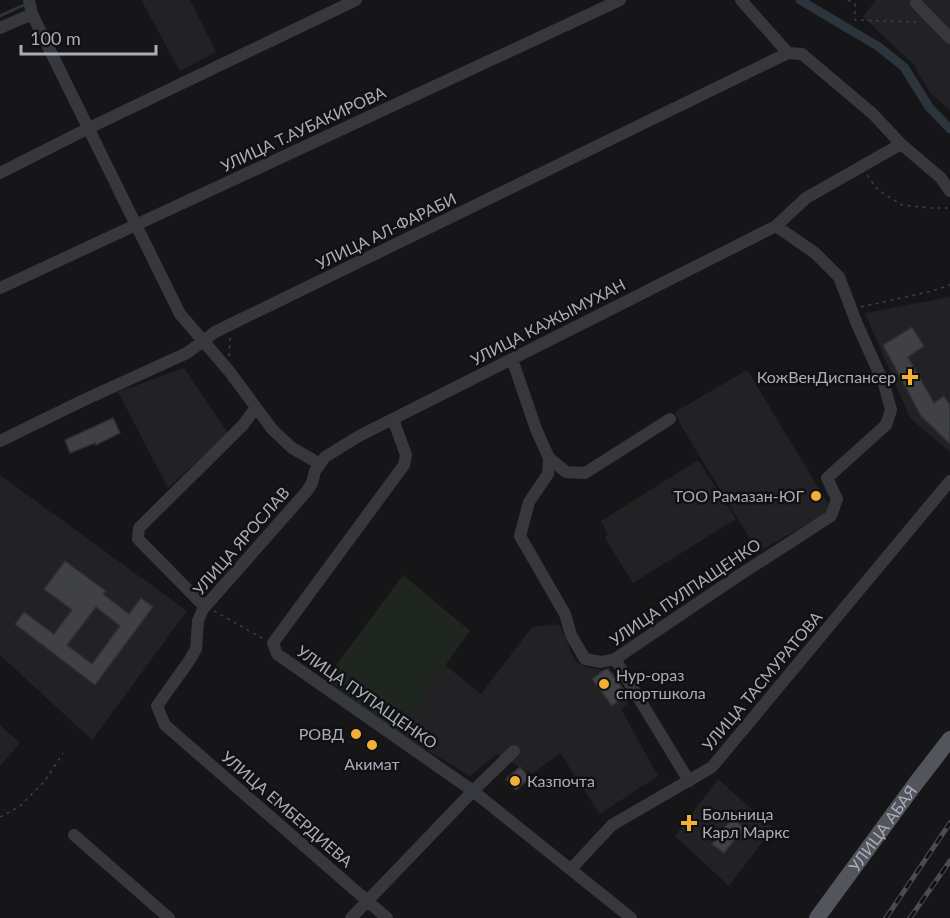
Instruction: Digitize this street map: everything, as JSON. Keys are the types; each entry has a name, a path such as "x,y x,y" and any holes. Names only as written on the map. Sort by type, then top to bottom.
{"main road":[{"name":"УЛИЦА АБАЯ","path":"817,918 950,739"}],"street":[{"path":"29,0 33,14 180,314 229,371 272,429 292,448 320,464"},
{"path":"0,173 356,0"},
{"name":"УЛИЦА Т.АУБАКИРОВА","path":"0,288 620,0"},
{"path":"741,0 788,53 802,54 873,114 901,144 941,178 950,191"},
{"path":"915,3 950,38"},
{"path":"0,28 33,14"},
{"name":"УЛИЦА АЛ-ФАРАБИ","path":"0,441 186,353 215,332 788,53"},
{"name":"УЛИЦА КАЖЫМУХАН","path":"336,450 776,226 806,198 901,144"},
{"path":"776,226 816,253 839,277 851,310"},
{"name":"УЛИЦА ПУЛПАЩЕНКО","path":"549,458 548,474 529,501 520,536 565,614 571,635 585,659 601,662 615,659 831,516 837,499 827,478 886,426 891,410 884,384 851,310"},
{"path":"512,359 536,429 549,458 566,472 585,473 670,419"},
{"path":"205,607 138,539 139,528 243,425 256,407"},
{"name":"УЛИЦА ПУПАЩЕНКО","path":"393,419 406,455 404,465 273,644 277,654 473,791 631,918"},
{"name":"УЛИЦА ЯРОСЛАВ","path":"165,725 158,706 196,649 198,621 205,607 307,491 315,471 325,457 336,450"},
{"name":"УЛИЦА ТАСМУРАТОВА","path":"571,870 612,825 712,767 950,481"},
{"path":"615,659 689,781"},
{"name":"УЛИЦА ЕМБЕРДИЕВА","path":"165,725 387,918"},
{"path":"351,918 514,751"},
{"path":"74,835 169,918"}],"path":[{"path":"848,0 855,4 855,20 935,22"},
{"path":"861,167 878,190 902,205 950,208"},
{"path":"851,310 950,285"},
{"path":"229,371 230,325"},
{"path":"205,607 273,644"},
{"path":"0,817 20,806 45,782 63,753"}],"shaded area":[{"path":"141,0 190,0 216,52 180,71"},
{"path":"876,0 950,0 950,110 931,94 913,64 863,17"},
{"name":"КожВенДиспансер","path":"950,297 950,452 910,418 865,313"},
{"path":"184,368 228,433 168,488 118,392"},
{"path":"747,370 832,510 758,552 680,424 675,412"},
{"path":"698,460 736,519 633,583 605,538 608,535 601,521"},
{"path":"0,475 187,611 92,740 0,655"},
{"path":"403,575 470,631 397,732 326,679"},
{"path":"559,624 575,661 586,667 613,672 628,703 621,709 658,776 600,814 560,753 532,774 497,754 470,776 397,732 445,665 481,694 532,627"},
{"path":"0,725 20,743 0,766"},
{"path":"718,779 773,828 729,886 675,836"}],"building":[{"name":"КожВенДиспансер","path":"912,327 924,346 908,357 934,403 944,396 950,405 950,444 921,416 883,345"},
{"path":"113,418 120,433 96,445 95,443 70,453 65,440"},
{"path":"65,561 106,591 103,594 129,614 141,598 153,607 95,685 15,624 24,612 54,634 72,610 44,589","holes":["96,607 120,626 92,664 67,645"]},
{"path":"608,669 627,694 612,706 592,679"},
{"path":"520,767 530,778 516,790 506,779"},
{"path":"732,818 744,828 724,853 712,844"}],"waterway":[{"path":"800,0 879,47 904,67 929,107 950,129"},
{"path":"0,16 26,4"}],"railway":[{"path":"886,918 950,823"},
{"path":"910,918 950,861"}],"place":[{"name":"КожВенДиспансер","path":"910,377"},
{"name":"ТОО Рамазан-ЮГ","path":"816,496"},
{"name":"Нур-ораз спортшкола","path":"604,684"},
{"name":"РОВД","path":"356,734"},
{"name":"Акимат","path":"372,745"},
{"name":"Казпочта","path":"515,781"},
{"name":"Больница Карл Маркс","path":"689,823"}]}
